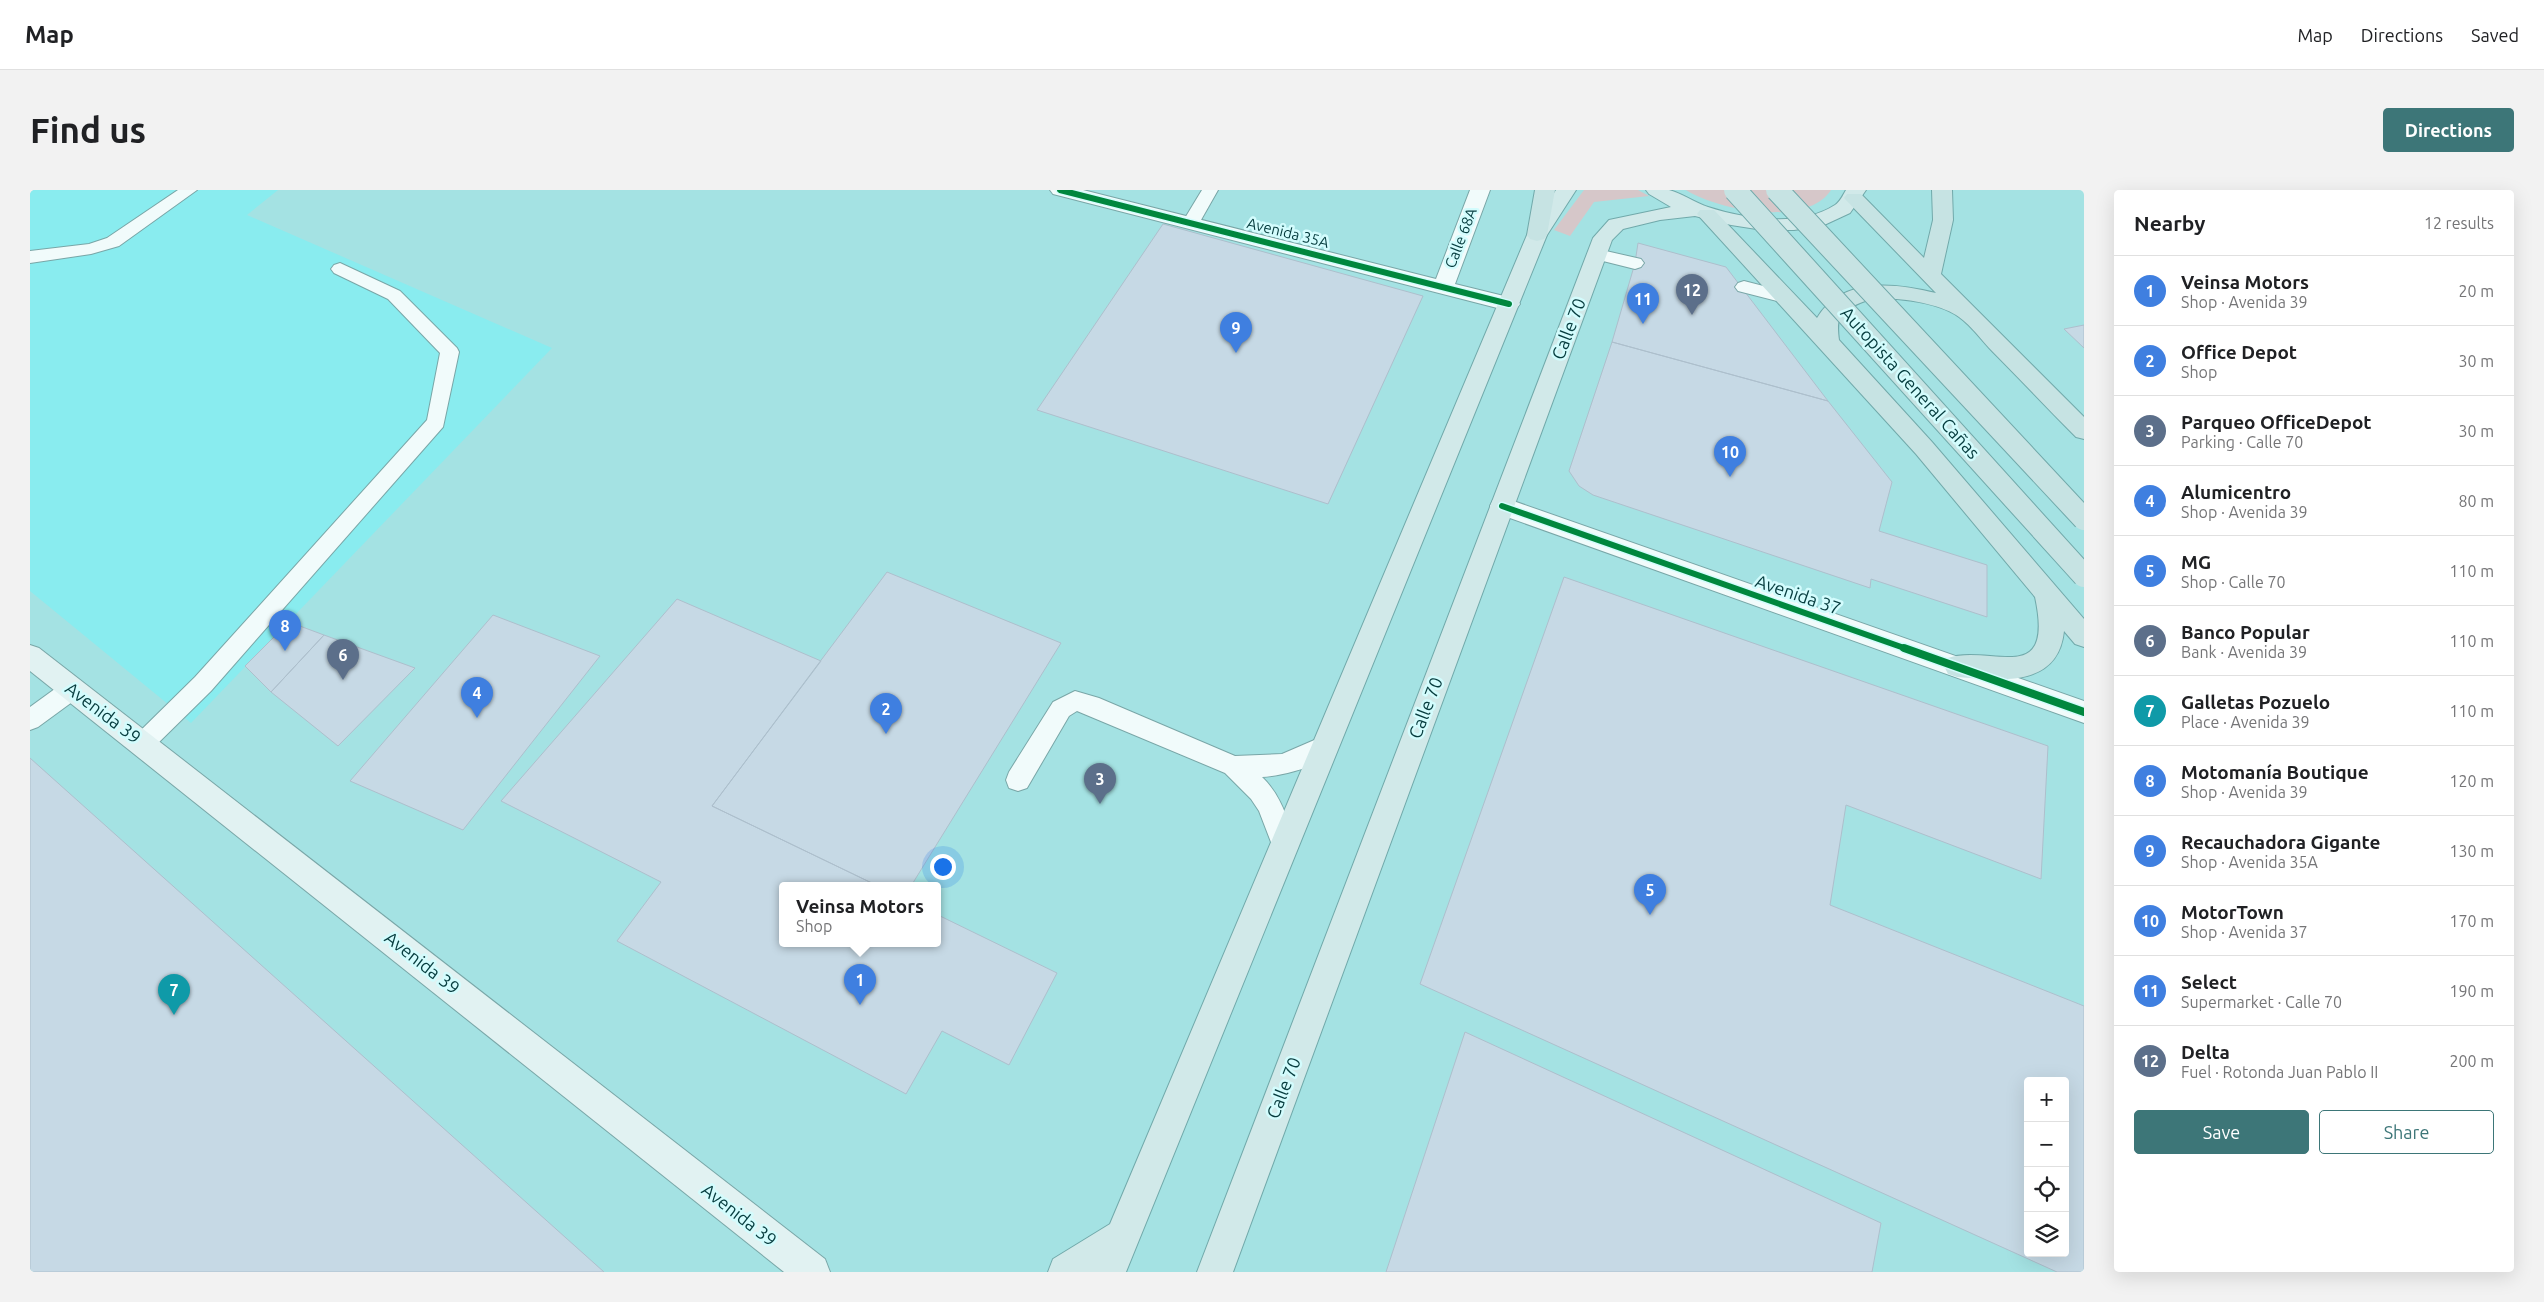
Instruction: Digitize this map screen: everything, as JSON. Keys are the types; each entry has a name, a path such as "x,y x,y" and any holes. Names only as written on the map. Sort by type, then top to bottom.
{"highway":[{"path":"1537,235 1545,190"},
{"name":"Autopista General Cañas","path":"1735,190 2084,576"},
{"name":"Autopista General Cañas","path":"1777,190 2084,519"},
{"path":"1931,274 1943,220 1942,190"},
{"path":"1855,194 2084,431"},
{"path":"1701,212 1828,342 1924,448 2084,637"},
{"path":"1828,342 1826,323 1835,307 1853,297 1869,293 1907,293 1938,300 1968,313"},
{"path":"1957,666 2023,668 2042,655 2051,638 2053,619 2048,594"}],"main road":[{"path":"1108,1272 1537,235 1566,190"},
{"path":"1656,190 1701,212 1752,224 1779,225 1812,222 1837,212 1855,194"},
{"name":"Calle 70","path":"1215,1272 1603,238 1616,224 1652,216 1701,212"},
{"name":"Avenida 39","path":"30,656 71,690 143,743 812,1272"},
{"path":"1066,1272 1123,1236"}],"street":[{"name":"Avenida 35A","path":"1060,190 1509,304"},
{"name":"Calle 68A","path":"1442,287 1480,190"},
{"name":"Avenida 37","path":"1502,506 2084,712"}],"lane":[{"path":"30,257 91,249 113,242 189,190"},
{"path":"1191,223 1210,190"},
{"path":"1597,254 1635,264"},
{"path":"143,743 203,684 436,422 450,352 394,295 340,269"},
{"path":"1744,288 1785,297"},
{"path":"30,720 71,690"},
{"path":"1018,780 1062,709 1075,701 1091,705 1234,766 1260,791 1270,806 1285,847"},
{"path":"1234,766 1271,768 1294,762 1326,745"}],"shaded area":[{"path":"30,190 278,190 247,215 552,348 191,723 30,591"},
{"path":"1584,190 1638,190 1649,196 1594,202 1570,236 1554,230"},
{"path":"1686,190 1831,190 1819,202 1803,209 1783,212 1761,212 1718,204"}],"building":[{"path":"1163,224 1423,296 1328,504 1037,410"},
{"path":"1638,243 1726,267 1828,401 1612,342 1635,263"},
{"path":"2084,325 2084,348 2064,329"},
{"path":"1612,342 1828,401 1892,482 1879,531 1987,565 1987,617 1871,579 1870,588 1593,495 1579,486 1569,471"},
{"path":"887,572 1061,643 913,882 870,882 712,806"},
{"path":"1564,577 2048,746 2041,879 1846,805 1830,905 2084,1006 2084,1272 2057,1272 1420,984"},
{"path":"677,599 821,661 712,806 870,882 779,882 779,947 941,947 941,916 1057,973 1009,1065 942,1031 906,1094 617,941 661,882 501,801"},
{"path":"493,615 600,656 463,830 350,781"},
{"path":"289,622 324,635 271,692 245,666"},
{"path":"324,635 415,668 338,746 271,692"},
{"path":"30,758 604,1272 30,1272"},
{"path":"1465,1032 1881,1223 1872,1272 1386,1272"}],"cycle path":[{"path":"1060,190 1509,304"},
{"path":"1502,506 2084,712"}],"place":[{"name":"Delta","path":"1692,315"},
{"name":"Select","path":"1643,324"},
{"name":"Recauchadora Gigante","path":"1236,353"},
{"name":"MotorTown","path":"1730,477"},
{"name":"Motomanía Boutique","path":"285,651"},
{"name":"Banco Popular","path":"343,680"},
{"name":"Alumicentro","path":"477,718"},
{"name":"Office Depot","path":"886,734"},
{"name":"Parqueo OfficeDepot","path":"1100,804"},
{"name":"MG","path":"1650,915"},
{"name":"Veinsa Motors","path":"860,1005"},
{"name":"Galletas Pozuelo","path":"174,1015"}]}
